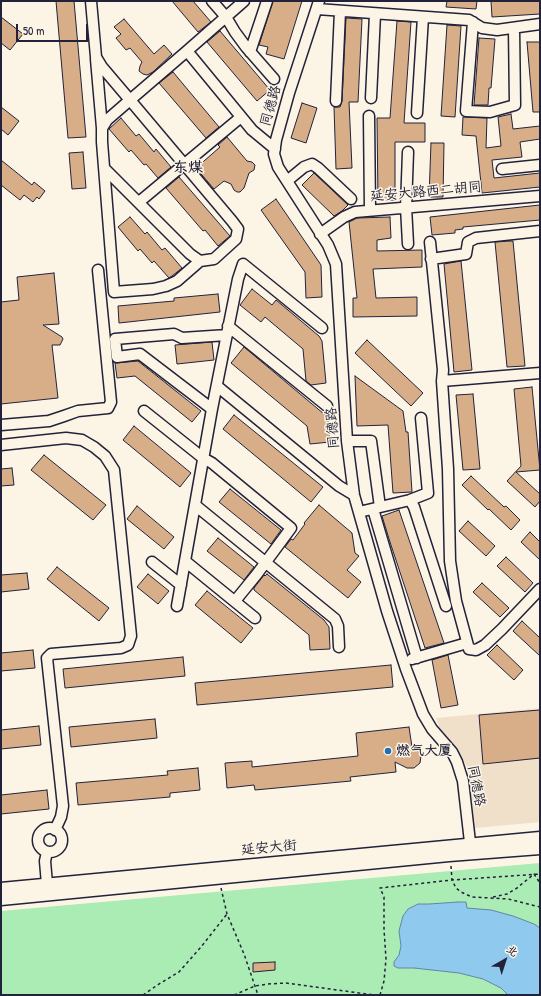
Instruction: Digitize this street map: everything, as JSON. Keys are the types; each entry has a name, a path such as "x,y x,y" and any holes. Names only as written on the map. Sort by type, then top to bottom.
{"main road":[{"name":"延安大街","path":"1,898 450,855 470,849 540,838"},
{"name":"延安大街","path":"1,889 470,849 540,848"}],"street":[{"path":"91,1 114,292 153,289 166,286 177,281 200,261 214,259 236,239 238,229 102,67 96,57"},
{"path":"212,1 226,17 250,52 274,79"},
{"path":"102,128 107,120 244,1"},
{"path":"250,52 266,1"},
{"path":"318,5 340,11 469,20 482,28 497,30 540,24"},
{"name":"同德路","path":"318,5 289,93 276,140 274,154 278,167 328,245 336,264 347,441 354,495 387,611 403,661 423,714 432,729 452,752 457,762 463,781 470,849"},
{"path":"336,101 340,11"},
{"path":"371,98 375,14"},
{"path":"417,113 423,17"},
{"path":"473,22 466,111 490,112 515,105 514,28"},
{"path":"187,51 252,130 275,149"},
{"path":"369,116 370,210"},
{"path":"139,202 241,117"},
{"path":"408,152 406,207 408,244"},
{"path":"287,181 304,167 312,164 351,198"},
{"path":"502,169 540,165"},
{"path":"104,168 190,254 200,261"},
{"name":"延安大路西二胡同","path":"320,234 344,217 355,212 540,196"},
{"path":"431,259 466,254 468,242 476,238 540,231"},
{"path":"430,242 443,370 442,381 448,469 450,561 456,601 469,649 476,650 485,645 540,589"},
{"path":"177,606 212,409 238,279 243,264 322,328"},
{"path":"1,425 50,421 78,411 108,408 111,402 98,270"},
{"path":"212,409 140,354 117,357 115,339 174,334 182,338 228,330 327,406"},
{"path":"442,381 540,373"},
{"path":"217,386 339,486 354,495"},
{"path":"144,411 203,458 212,463 291,528 235,601"},
{"path":"359,512 410,500 428,493 421,418"},
{"path":"1,445 66,438 82,440 94,446 105,456 114,470 131,636 128,645 121,648 51,654 47,658 63,806 61,817 55,830"},
{"path":"347,441 371,441 376,508 417,658"},
{"path":"410,500 414,507 446,606"},
{"path":"195,505 335,619 338,626 339,647"},
{"path":"185,561 255,618"},
{"path":"152,562 181,585"},
{"path":"403,661 468,643"},
{"path":"44,830 55,830 61,836 61,845 55,851 47,852 40,847 38,839 39,835 44,830"},
{"path":"47,852 45,861 47,884"}],"path":[{"path":"450,855 452,880 456,888 461,892 472,896 508,899 540,907"},
{"path":"534,874 540,883"},
{"path":"491,898 507,894 534,874"},
{"path":"380,995 384,981 386,959 384,897 380,888 452,880 540,874"},
{"path":"218,878 227,914 244,954 258,995"},
{"path":"143,995 179,972 227,914"},
{"path":"234,995 255,986 268,984 292,984 374,995"}],"shaded area":[{"path":"540,708 540,822 475,828 468,769 457,748 439,727 436,718"}],"green space":[{"path":"540,863 540,995 1,995 1,911"}],"water":[{"path":"466,902 467,908 491,910 513,916 534,924 540,928 540,995 508,995 501,988 483,979 459,973 414,968 398,968 394,966 394,962 399,955 401,946 399,931 403,916 408,909 418,904"}],"building":[{"path":"56,1 74,1 86,137 68,138"},
{"path":"172,1 193,1 211,22 198,32"},
{"path":"273,1 302,1 284,59 266,54 268,47 259,45"},
{"path":"447,1 477,1 476,9 446,7"},
{"path":"491,1 540,1 540,14 492,17"},
{"path":"1,17 23,34 10,50 1,43"},
{"path":"346,18 362,19 358,102 349,102 352,168 336,169 334,107 340,107 342,101"},
{"path":"124,19 154,54 164,45 172,54 153,72 147,75 139,71 142,62 130,48 126,50 116,38 121,34 114,27"},
{"path":"397,21 411,22 404,123 425,123 425,142 395,142 395,200 378,200 377,118 390,118"},
{"path":"447,25 461,26 455,117 441,116"},
{"path":"220,31 270,90 257,101 207,42"},
{"path":"479,38 495,39 488,105 474,105"},
{"path":"527,42 540,42 540,112 533,112"},
{"path":"173,72 219,127 206,138 159,83"},
{"path":"302,103 317,108 306,143 291,138"},
{"path":"1,107 19,121 8,135 1,129"},
{"path":"511,114 513,129 540,126 540,139 520,142 522,157 492,160 494,178 540,173 540,187 482,193 476,136 462,135 463,117 487,118 486,148 501,146 498,117"},
{"path":"121,118 136,136 139,134 154,152 156,149 171,167 158,178 131,150 129,152 109,129"},
{"path":"227,137 247,161 252,162 255,165 254,170 249,173 244,188 240,192 234,190 231,184 224,181 214,189 196,168 220,147 218,145"},
{"path":"431,143 444,143 443,197 429,197"},
{"path":"83,152 86,188 72,189 69,153"},
{"path":"1,160 32,185 34,182 45,191 39,199 37,197 33,202 24,195 20,200 1,185"},
{"path":"314,173 348,205 334,216 302,185"},
{"path":"179,177 230,236 218,246 166,188"},
{"path":"276,199 321,265 322,297 306,298 305,272 261,210"},
{"path":"540,205 540,220 463,227 463,229 455,230 455,233 432,235 430,217"},
{"path":"130,217 145,234 147,232 162,250 165,248 182,268 169,278 154,261 152,263 140,249 138,251 118,227"},
{"path":"390,217 391,238 377,240 377,251 422,250 422,267 373,269 376,298 417,297 417,316 353,317 353,298 357,298 349,222 357,218"},
{"path":"513,241 525,366 507,367 495,242"},
{"path":"461,261 472,370 454,372 444,264"},
{"path":"54,273 59,324 43,325 63,339 60,345 52,345 58,398 1,404 1,302 19,300 17,277"},
{"path":"252,289 272,305 276,300 319,336 322,341 326,383 311,385 306,381 303,349 265,317 261,322 240,305"},
{"path":"218,294 220,312 119,323 118,306 174,301 174,298"},
{"path":"367,340 423,393 411,406 355,353"},
{"path":"212,342 214,360 177,364 175,345"},
{"path":"244,347 324,414 328,420 330,442 310,444 307,426 231,363"},
{"path":"138,361 201,411 192,422 135,376 117,378 115,363"},
{"path":"355,376 403,411 406,432 408,432 412,492 393,493 388,425 357,426"},
{"path":"532,387 540,470 516,472 540,494 540,501 535,507 507,481 521,466 514,389"},
{"path":"473,394 480,469 463,470 456,395"},
{"path":"234,415 323,487 311,502 223,429"},
{"path":"134,426 191,473 180,487 123,440"},
{"path":"44,455 106,505 93,520 31,470"},
{"path":"12,468 14,485 1,486 1,469"},
{"path":"471,476 520,520 511,530 462,485"},
{"path":"230,489 281,530 271,544 219,502"},
{"path":"319,505 352,533 355,553 359,556 347,570 361,582 348,598 285,547 291,539 293,540 305,524 304,523"},
{"path":"137,506 174,537 164,549 127,519"},
{"path":"399,510 444,643 425,648 382,516"},
{"path":"468,521 495,546 486,556 459,531"},
{"path":"530,532 540,542 540,560 521,542"},
{"path":"218,538 254,567 244,580 207,551"},
{"path":"506,557 533,583 525,592 497,566"},
{"path":"57,567 109,608 99,621 47,579"},
{"path":"27,573 29,589 1,592 1,575"},
{"path":"148,574 169,591 158,604 137,587"},
{"path":"267,574 324,620 329,627 330,649 310,650 309,635 254,590 264,575 265,576"},
{"path":"482,583 509,608 500,617 473,592"},
{"path":"207,591 253,628 241,643 195,605"},
{"path":"522,621 540,638 540,656 513,631"},
{"path":"497,645 523,670 514,680 487,655"},
{"path":"33,650 35,668 1,671 1,653"},
{"path":"448,655 458,705 441,708 432,660"},
{"path":"183,657 185,676 65,688 63,669"},
{"path":"391,665 393,687 197,705 195,683"},
{"path":"540,710 540,758 483,764 479,715"},
{"path":"155,719 157,738 71,747 69,727"},
{"path":"39,726 41,745 1,749 1,730"},
{"path":"409,727 412,747 417,750 421,756 420,763 414,768 407,768 395,762 396,772 350,777 351,781 255,790 254,785 227,788 225,763 252,761 252,767 358,756 356,733"},
{"path":"198,768 200,790 170,793 170,797 78,805 76,783 168,775 167,771"},
{"path":"47,790 49,809 1,814 1,795"},
{"path":"275,962 275,970 253,972 253,963"}],"place":[{"name":"燃气大厦","path":"388,751"}],"district":[{"name":"东煤","path":"188,168"}]}
